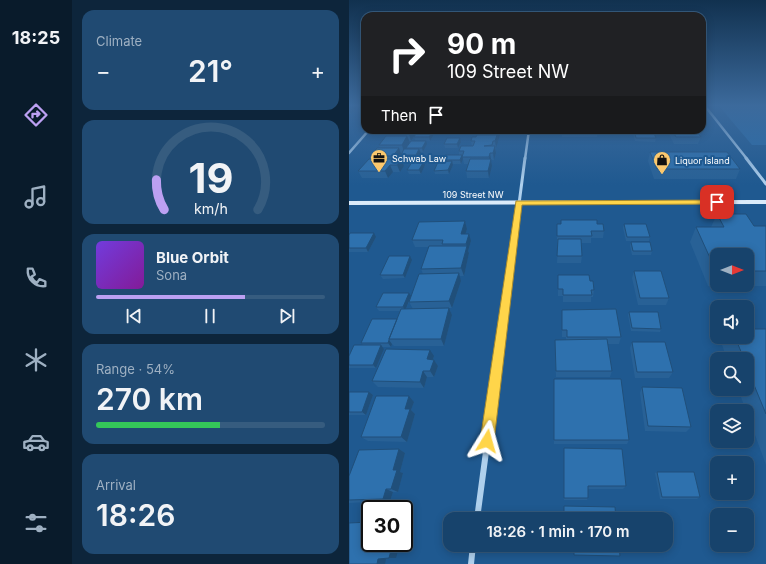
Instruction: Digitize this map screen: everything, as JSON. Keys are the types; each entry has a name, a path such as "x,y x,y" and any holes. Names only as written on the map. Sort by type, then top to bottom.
{"main road":[{"name":"109 Street NW","path":"349,203 766,202"}],"street":[{"path":"726,132 766,184"},
{"path":"349,153 366,134"},
{"path":"478,512 528,134"},
{"path":"471,564 472,552"}],"shaded area":[{"path":"741,132 766,132 766,145 752,145"}],"building":[{"path":"416,134 431,134 429,137 414,137"},
{"path":"635,134 654,134 656,138 636,138"},
{"path":"674,134 699,134 701,137 676,137"},
{"path":"477,135 497,135 492,145 484,146 495,146 493,153 490,153 489,157 462,157 464,151 459,151 461,146 473,146 475,141 471,141 472,137 476,137"},
{"path":"386,136 407,136 402,145 379,145"},
{"path":"447,138 460,138 457,144 444,144"},
{"path":"411,141 426,141 422,148 406,148"},
{"path":"377,148 399,148 393,156 371,156"},
{"path":"404,149 419,149 416,155 401,155"},
{"path":"650,152 727,152 740,169 657,169"},
{"path":"445,155 462,155 460,160 442,160"},
{"path":"369,159 401,159 397,165 390,165 385,171 358,171"},
{"path":"470,159 491,159 488,171 466,171"},
{"path":"424,161 419,170 407,170 412,162"},
{"path":"452,161 448,170 434,171 438,162"},
{"path":"717,214 746,214 754,226 766,226 766,271 754,271 754,248 710,248 710,258 696,227 724,227"},
{"path":"561,220 597,220 597,224 603,224 604,231 591,231 592,236 557,236 557,224 561,224"},
{"path":"465,221 461,234 469,234 466,244 442,244 443,240 412,240 419,222"},
{"path":"624,224 646,224 650,237 627,237"},
{"path":"350,233 374,233 366,248 349,248"},
{"path":"558,239 581,239 582,256 557,256"},
{"path":"631,242 650,242 652,251 633,251"},
{"path":"429,246 467,246 461,268 421,269"},
{"path":"389,256 410,256 403,275 380,275"},
{"path":"634,271 661,271 669,298 640,298"},
{"path":"459,273 449,301 409,302 419,274"},
{"path":"558,275 589,275 590,281 593,281 594,290 591,290 592,295 563,295 563,289 558,289"},
{"path":"383,293 409,293 403,307 376,307"},
{"path":"449,308 441,339 389,339 401,309"},
{"path":"616,309 621,337 567,337 567,330 562,330 562,310"},
{"path":"629,312 658,312 661,329 632,328"},
{"path":"372,319 397,319 388,343 361,343"},
{"path":"754,329 766,329 766,414 754,385 754,352 741,352 738,344 754,344"},
{"path":"607,339 612,371 556,371 555,340"},
{"path":"632,342 665,342 673,372 637,372"},
{"path":"354,345 381,345 373,365 349,365 349,356"},
{"path":"386,349 430,350 427,359 434,360 430,371 423,371 420,382 372,381"},
{"path":"554,379 621,379 629,440 554,440"},
{"path":"642,387 682,388 691,427 648,426"},
{"path":"349,392 369,392 362,412 349,412"},
{"path":"376,396 409,396 405,409 410,409 401,437 361,437"},
{"path":"564,448 622,449 626,486 588,486 588,498 564,498"},
{"path":"399,449 393,470 397,470 391,489 386,489 383,499 349,500 349,476 359,450"},
{"path":"657,472 694,472 700,497 662,497"},
{"path":"564,506 615,507 615,512 564,512"},
{"path":"361,522 361,552 391,552 389,558 378,559 377,564 349,564 349,523"},
{"path":"574,552 620,552 620,556 574,555"}],"place":[{"name":"Schwab Law","path":"379,173"},
{"name":"Liquor Island","path":"662,175"}],"route":[{"path":"487,441 519,203 717,202"}]}
